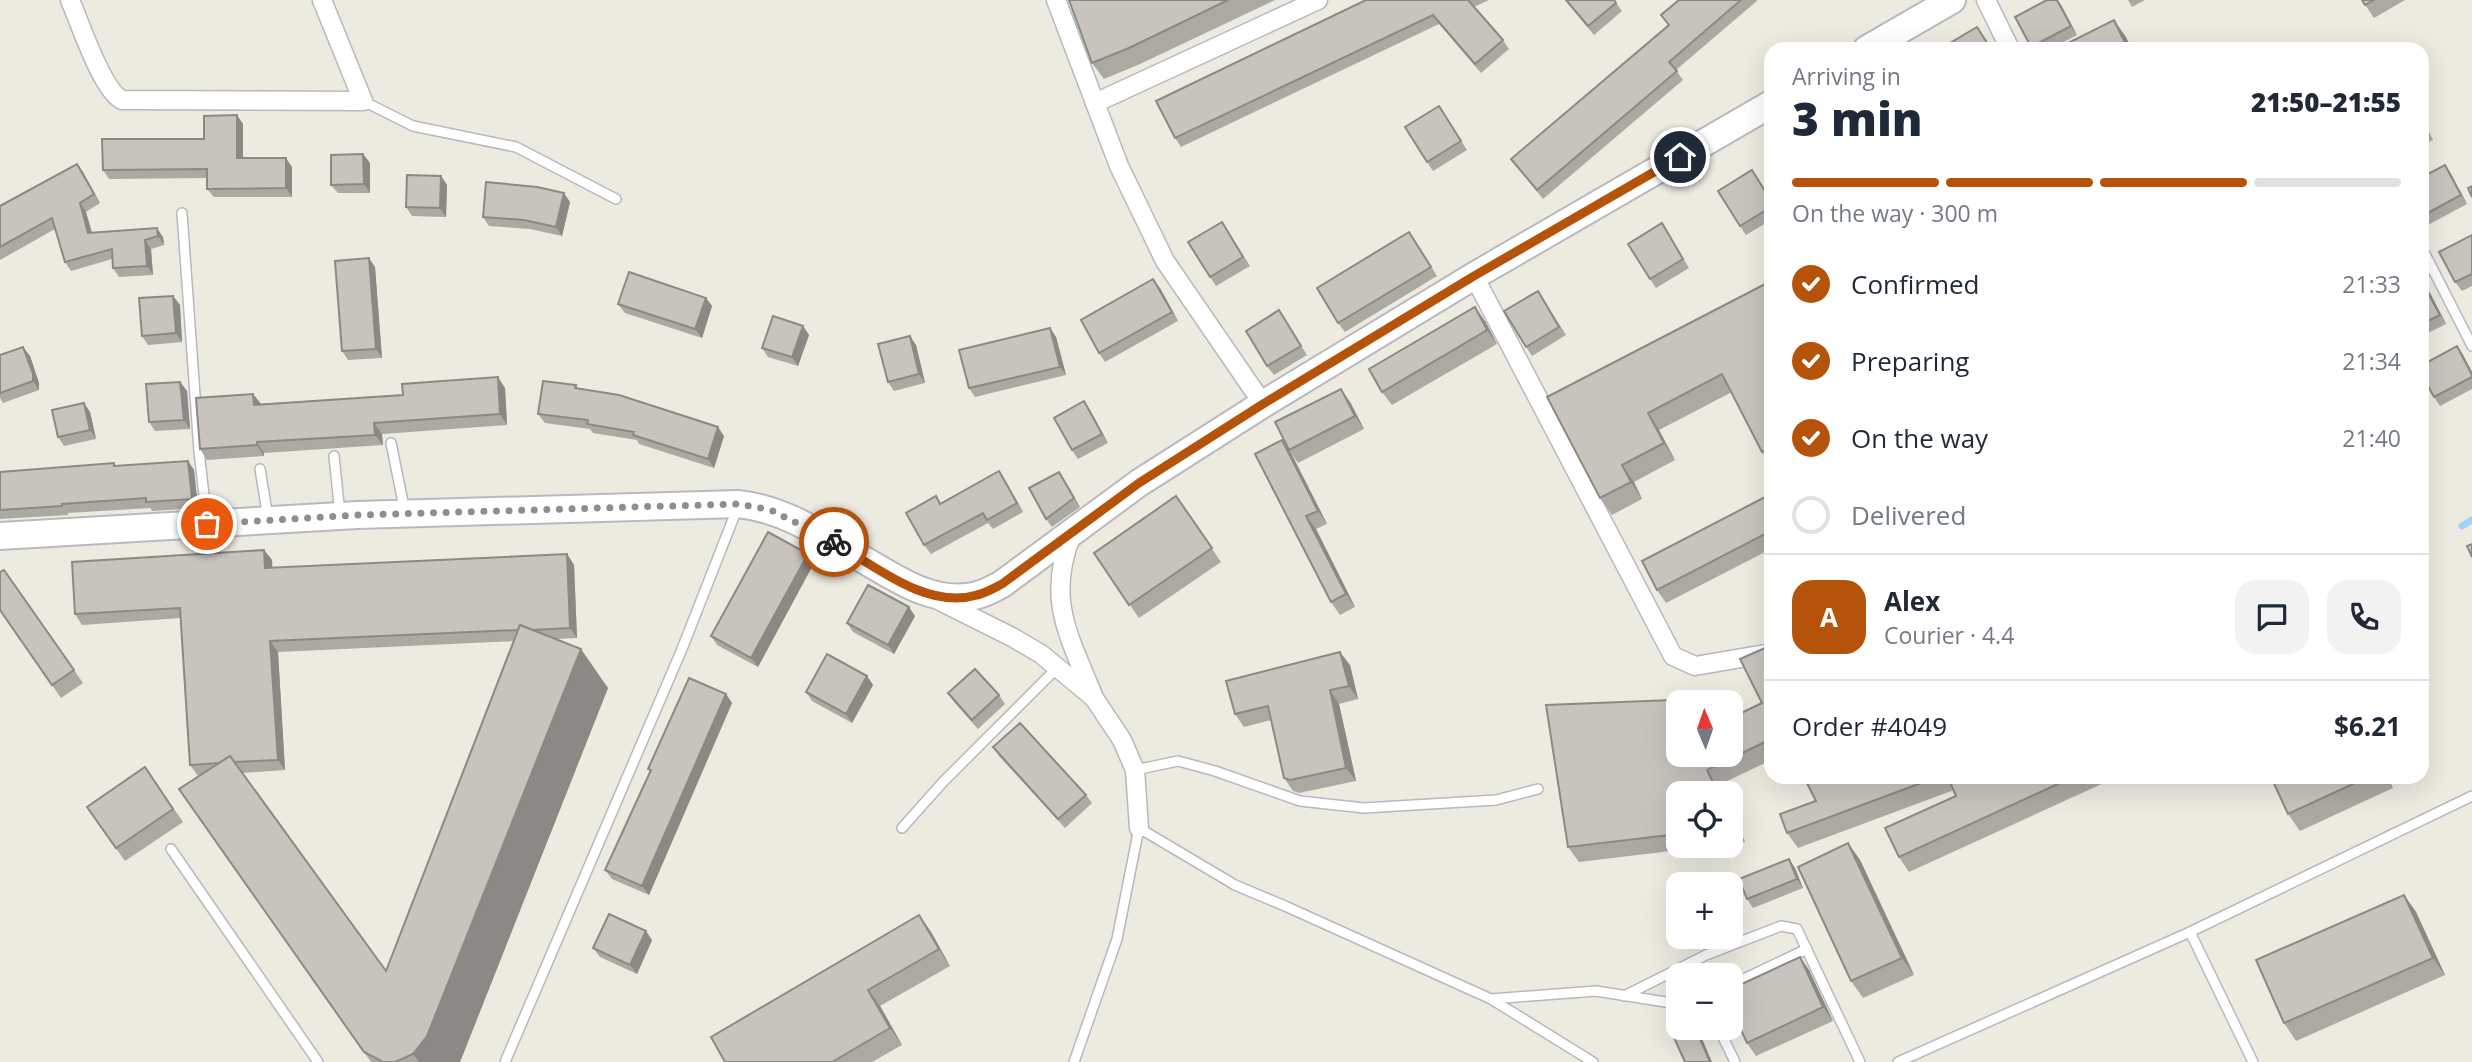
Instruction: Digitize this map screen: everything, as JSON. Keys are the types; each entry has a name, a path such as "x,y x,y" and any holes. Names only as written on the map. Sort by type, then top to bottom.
{"main road":[{"path":"1879,42 1952,0"},
{"path":"0,536 340,516 738,504 771,510 788,517 913,588 952,598 978,595 1002,584 1139,483 1263,404 1474,276 1764,108"}],"street":[{"path":"70,0 107,85 116,97 122,100 363,100 322,0"},
{"path":"1056,0 1119,166 1165,261 1263,404"},
{"path":"1096,103 1318,0"},
{"path":"1986,0 2007,42"},
{"path":"1474,276 1674,656 1695,666 1764,654"},
{"path":"1074,531 1060,573 1062,616 1094,698 1122,740 1135,770 1139,828"},
{"path":"913,588 1041,654 1094,698"}],"lane":[{"path":"363,100 412,126 516,147 616,199"},
{"path":"182,213 207,524"},
{"path":"2429,262 2472,346"},
{"path":"391,443 405,514"},
{"path":"334,456 340,516"},
{"path":"260,469 268,520"},
{"path":"505,1062 682,649 738,504"},
{"path":"902,828 943,782 1057,668"},
{"path":"1135,770 1178,761 1215,771 1300,802 1364,808 1496,800 1538,789"},
{"path":"1898,1062 2190,932 2472,796"},
{"path":"1074,1062 1117,939 1139,828 1235,885 1491,999 1593,1062"},
{"path":"171,849 318,1062"},
{"path":"1624,996 1706,956 1781,926 1797,929 1860,1062"},
{"path":"2190,932 2253,1062"},
{"path":"1743,979 1807,949"},
{"path":"1491,999 1596,992 1666,1002"},
{"path":"1724,1040 1735,1062"}],"building":[{"path":"1069,0 1228,0 1092,63"},
{"path":"1366,0 1468,0 1503,40 1475,64 1433,15 1175,138 1156,101"},
{"path":"1566,0 1614,0 1616,3 1588,26"},
{"path":"1679,0 1741,0 1669,62 1677,71 1537,190 1511,159 1669,25 1661,15"},
{"path":"2047,0 2057,0 2071,26 2041,42 2028,42 2015,17"},
{"path":"2114,20 2125,42 2070,42"},
{"path":"1977,27 1987,42 1952,42"},
{"path":"1439,106 1461,141 1427,162 1405,127"},
{"path":"237,115 237,158 286,158 286,188 207,189 207,169 103,170 102,139 204,139 204,116"},
{"path":"363,154 364,184 331,185 331,155"},
{"path":"77,164 94,194 80,203 88,233 157,228 158,236 145,240 147,266 113,268 112,249 65,262 52,218 0,247 0,206"},
{"path":"2445,165 2461,195 2429,212 2429,173"},
{"path":"1752,170 1764,190 1764,211 1740,226 1718,191"},
{"path":"407,175 441,176 440,208 406,207"},
{"path":"486,182 537,187 564,193 556,227 524,220 483,217"},
{"path":"1222,222 1243,257 1210,277 1188,242"},
{"path":"1662,223 1683,259 1650,279 1628,244"},
{"path":"1409,232 1431,267 1338,323 1317,288"},
{"path":"2472,235 2472,274 2455,282 2439,252"},
{"path":"369,258 376,349 342,351 335,261"},
{"path":"629,272 706,298 695,329 618,304"},
{"path":"1153,279 1172,312 1099,353 1081,320"},
{"path":"1764,285 1764,451 1762,452 1722,374 1648,413 1664,443 1622,465 1631,482 1600,498 1547,397"},
{"path":"1538,291 1559,327 1526,347 1504,311"},
{"path":"2429,295 2440,315 2429,320"},
{"path":"173,296 176,333 142,336 139,298"},
{"path":"1475,307 1487,330 1382,392 1369,369"},
{"path":"1279,310 1301,346 1267,366 1246,331"},
{"path":"773,316 803,326 792,357 762,348"},
{"path":"1050,328 1060,367 969,388 959,350"},
{"path":"910,336 919,374 888,382 878,344"},
{"path":"2457,346 2472,377 2434,397 2429,388 2429,361"},
{"path":"23,347 33,381 0,393 0,355"},
{"path":"498,377 500,414 374,423 375,435 257,442 257,445 200,449 196,398 253,394 254,405 403,395 402,384"},
{"path":"543,381 619,395 718,427 708,459 633,435 634,432 587,424 588,420 538,414"},
{"path":"180,382 184,420 149,422 146,384"},
{"path":"1341,389 1355,416 1289,450 1275,422"},
{"path":"1084,401 1102,434 1072,450 1054,418"},
{"path":"84,403 90,430 58,437 52,410"},
{"path":"1282,440 1318,511 1306,516 1346,594 1331,602 1255,454"},
{"path":"188,461 192,499 146,502 146,498 0,510 0,472 114,463 114,466"},
{"path":"999,471 1017,503 987,520 983,513 924,545 906,513 936,496 940,504"},
{"path":"1059,472 1074,498 1046,519 1029,488"},
{"path":"1176,496 1212,548 1129,605 1094,553"},
{"path":"1764,498 1764,535 1657,590 1642,561"},
{"path":"768,532 808,554 751,658 711,636"},
{"path":"2472,544 2472,557 2467,546"},
{"path":"264,550 265,568 567,554 570,628 533,630 520,625 518,630 270,641 278,760 234,762 230,756 219,763 190,765 180,608 75,614 72,562"},
{"path":"4,570 74,670 52,685 0,610 0,572"},
{"path":"868,585 909,607 888,645 847,623"},
{"path":"520,625 581,649 427,1036 413,1054 395,1062 383,1062 364,1052 179,789 230,756 386,971"},
{"path":"1764,648 1764,742 1743,753 1743,712 1762,703 1740,659"},
{"path":"1340,652 1349,686 1330,690 1346,768 1290,780 1284,778 1268,706 1235,714 1226,681"},
{"path":"827,654 867,676 846,714 806,692"},
{"path":"975,669 999,695 972,720 948,693"},
{"path":"689,678 726,694 642,886 605,870"},
{"path":"1666,700 1666,767 1713,767 1707,770 1712,781 1666,781 1666,835 1568,847 1546,705"},
{"path":"1020,723 1086,795 1058,819 993,747"},
{"path":"145,767 173,809 116,848 87,807"},
{"path":"1808,784 1918,784 1787,833 1780,814 1816,801"},
{"path":"1951,784 2058,784 1899,857 1885,828 1956,796"},
{"path":"2274,784 2353,784 2288,814"},
{"path":"1848,843 1902,958 1851,981 1798,867"},
{"path":"1789,859 1797,879 1747,899 1743,889 1743,877"},
{"path":"2404,895 2433,958 2284,1023 2256,960"},
{"path":"609,914 646,931 630,965 593,948"},
{"path":"919,915 939,949 868,990 890,1028 832,1062 725,1062 711,1037"},
{"path":"1800,957 1823,1007 1747,1043 1743,1034 1743,983"},
{"path":"1675,1040 1701,1040 1710,1062 1685,1062"}],"waterway":[{"path":"2462,526 2472,520"}],"way so far":[{"path":"207,524 358,515 738,504 771,510 834,542"}],"route":[{"path":"834,542 901,582 926,593 952,598 978,595 990,590 1002,584 1139,483 1263,404 1474,276 1680,157"}]}
